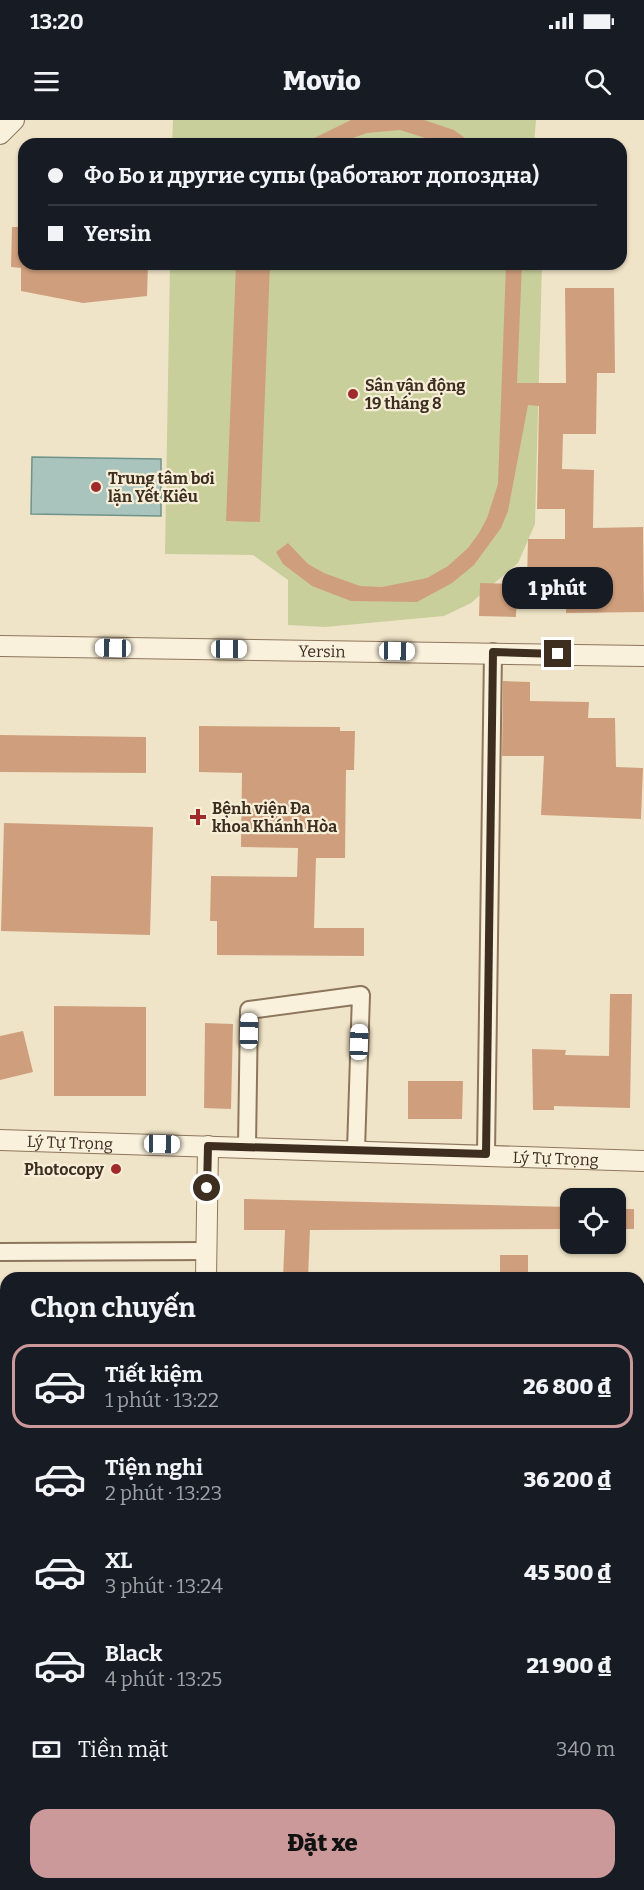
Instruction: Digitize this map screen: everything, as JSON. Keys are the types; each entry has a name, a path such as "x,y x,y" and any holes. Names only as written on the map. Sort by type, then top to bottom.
{"street":[{"path":"0,134 14,120"},
{"name":"Yersin","path":"0,646 644,656"},
{"path":"486,1154 493,652"},
{"path":"247,1146 249,1010 361,995 356,1150"},
{"name":"Lý Tự Trọng","path":"0,1140 247,1146 644,1161"},
{"path":"206,1272 208,1146"},
{"path":"0,1252 207,1251"}],"green space":[{"path":"173,120 536,120 534,138 172,138"},
{"name":"Sân vận động 19 tháng 8","path":"170,270 542,270 535,524 518,563 471,603 444,616 325,627 288,625 288,580 253,555 165,554"}],"water":[{"name":"Trung tâm bơi lặn Yết Kiêu","path":"32,457 161,459 161,516 31,514"}],"building":[{"path":"351,120 424,120 454,130 465,138 425,138 400,130 367,133 353,138 314,138"},
{"path":"12,227 18,227 18,268 11,267"},
{"path":"21,270 148,270 147,296 83,303 21,291"},
{"path":"236,270 270,270 260,522 226,521"},
{"path":"506,270 522,270 517,383 566,383 565,288 614,288 615,373 597,373 596,434 563,434 562,469 594,470 593,528 643,527 644,612 566,613 566,584 527,583 528,539 565,539 565,509 537,509 539,406 528,405 508,511 501,528 474,565 452,583 417,602 351,601 312,586 283,564 276,552 288,543 308,564 324,573 360,586 382,587 427,578 448,566 468,548 487,518 498,484"},
{"path":"480,583 517,584 516,617 479,616"},
{"path":"503,681 530,682 530,701 589,702 588,718 615,718 616,767 643,768 641,819 541,815 544,756 502,756"},
{"path":"199,726 340,727 340,731 355,731 354,770 346,770 345,858 316,858 314,928 364,928 364,956 217,955 217,921 210,921 211,876 297,877 298,848 241,847 242,773 199,772"},
{"path":"0,735 146,737 146,773 0,772"},
{"path":"4,823 153,827 150,935 1,931"},
{"path":"610,994 632,994 630,1108 554,1106 554,1110 533,1110 532,1049 566,1050 565,1055 609,1056"},
{"path":"54,1006 146,1007 146,1096 54,1096"},
{"path":"205,1023 233,1024 231,1109 204,1108"},
{"path":"23,1031 33,1072 0,1080 0,1036"},
{"path":"408,1081 463,1081 462,1119 408,1119"},
{"path":"244,1199 560,1207 560,1229 310,1230 308,1272 283,1272 285,1230 244,1230"},
{"path":"626,1209 634,1209 634,1229 626,1229"},
{"path":"500,1255 528,1255 528,1272 500,1272"}],"place":[{"name":"Sân vận động 19 tháng 8","path":"353,394"},
{"name":"Trung tâm bơi lặn Yết Kiêu","path":"96,487"},
{"name":"Bệnh viện Đa khoa Khánh Hòa","path":"198,817"},
{"name":"Photocopy","path":"116,1169"}],"route":[{"path":"207,1188 208,1146 486,1154 493,652 558,654"}]}
